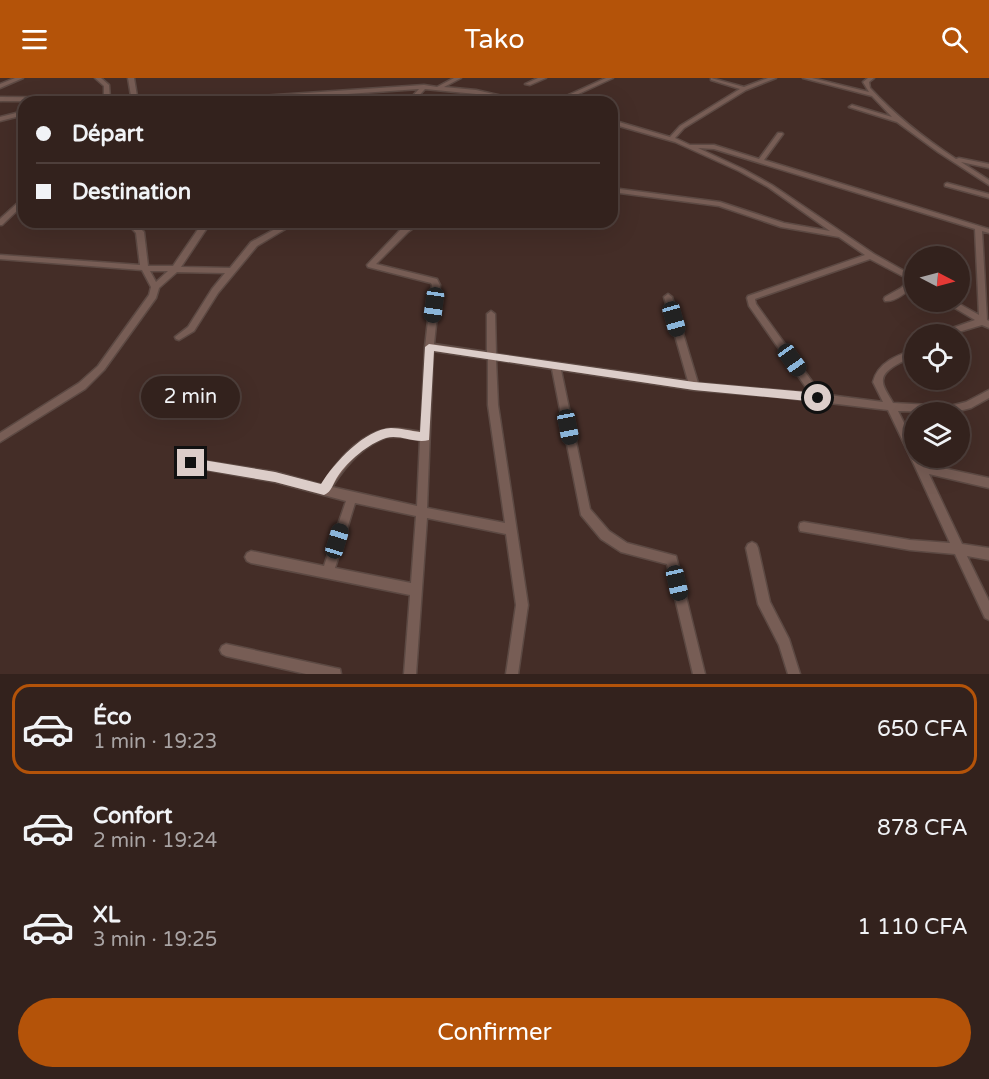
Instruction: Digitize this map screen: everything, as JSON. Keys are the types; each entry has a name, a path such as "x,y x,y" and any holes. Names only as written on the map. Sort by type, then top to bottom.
{"street":[{"path":"0,86 20,78"},
{"path":"98,78 107,86 107,96"},
{"path":"131,78 134,96"},
{"path":"439,88 458,78"},
{"path":"528,84 543,78"},
{"path":"570,96 610,78"},
{"path":"671,139 682,127 744,89 773,78"},
{"path":"806,78 874,95"},
{"path":"871,78 866,85 897,120 920,140 989,183"},
{"path":"713,79 744,89"},
{"path":"303,96 424,87 488,96"},
{"path":"416,96 424,87"},
{"path":"0,99 18,99"},
{"path":"852,107 897,120"},
{"path":"0,119 18,114"},
{"path":"618,124 690,146 770,186 871,255 904,274"},
{"path":"760,162 780,134"},
{"path":"690,146 714,147 989,231"},
{"path":"953,159 989,166"},
{"path":"947,185 989,196"},
{"path":"618,191 720,204 783,225 845,236"},
{"path":"0,223 18,206"},
{"path":"136,228 140,232 141,254 145,268 156,287"},
{"path":"0,438 81,386 101,368 153,296 156,287 176,268 203,228"},
{"path":"179,337 191,329 210,299 254,244 282,228"},
{"path":"408,228 371,265 436,282 429,347 422,511 410,674"},
{"path":"978,228 986,323"},
{"path":"818,398 752,304 751,298 871,255"},
{"path":"0,257 145,268 232,270"},
{"path":"888,299 904,290"},
{"path":"668,297 694,386"},
{"path":"968,312 986,323"},
{"path":"491,314 493,405 522,605 512,674"},
{"path":"970,327 986,323"},
{"path":"429,347 694,386 893,408 950,410 968,405 989,394"},
{"path":"904,358 882,369 878,378 904,431"},
{"path":"556,365 585,511 605,535 625,548 672,560 699,674"},
{"path":"324,490 334,472 350,455 376,438 389,433 425,437"},
{"path":"191,463 275,477 352,497 511,530"},
{"path":"922,468 989,483"},
{"path":"922,468 989,614"},
{"path":"328,573 352,497"},
{"path":"804,527 846,531 911,545 945,549 957,547 989,554"},
{"path":"752,548 764,604 785,643 794,674"},
{"path":"251,558 416,590"},
{"path":"226,650 335,674"}],"route":[{"path":"191,463 275,477 324,490 334,472 350,455 383,434 425,437 429,347 694,386 818,398"}]}
